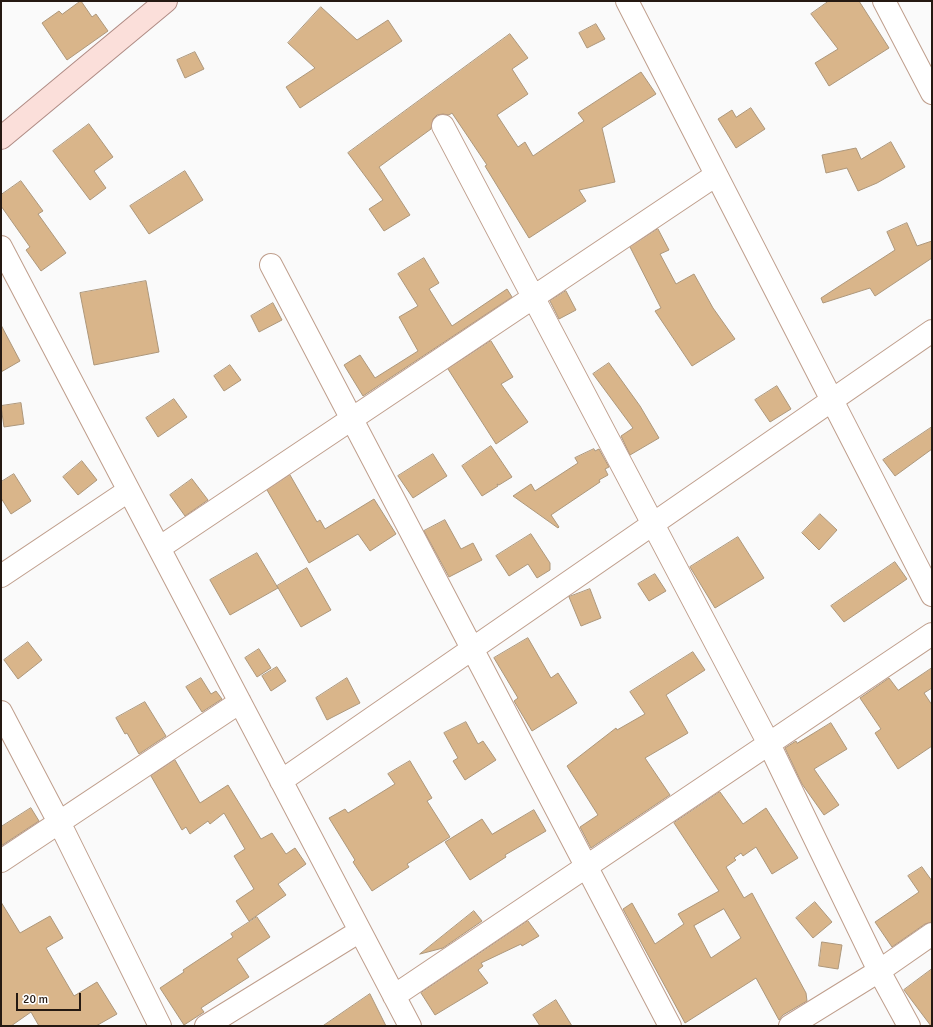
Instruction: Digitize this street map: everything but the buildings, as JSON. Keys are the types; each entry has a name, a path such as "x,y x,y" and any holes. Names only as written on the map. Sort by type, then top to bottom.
{"main road":[{"path":"1,138 166,1"}],"street":[{"path":"627,1 932,595"},
{"path":"884,1 932,93"},
{"path":"443,126 769,744 879,971 909,1026"},
{"path":"159,548 716,175"},
{"path":"1,247 410,1026"},
{"path":"271,264 670,1026"},
{"path":"282,781 932,331"},
{"path":"1,576 128,490"},
{"path":"394,996 932,634"},
{"path":"1,861 240,702"},
{"path":"1,712 59,823 160,1026"},
{"path":"206,1026 360,931"},
{"path":"790,1026 879,971 932,934"}]}
